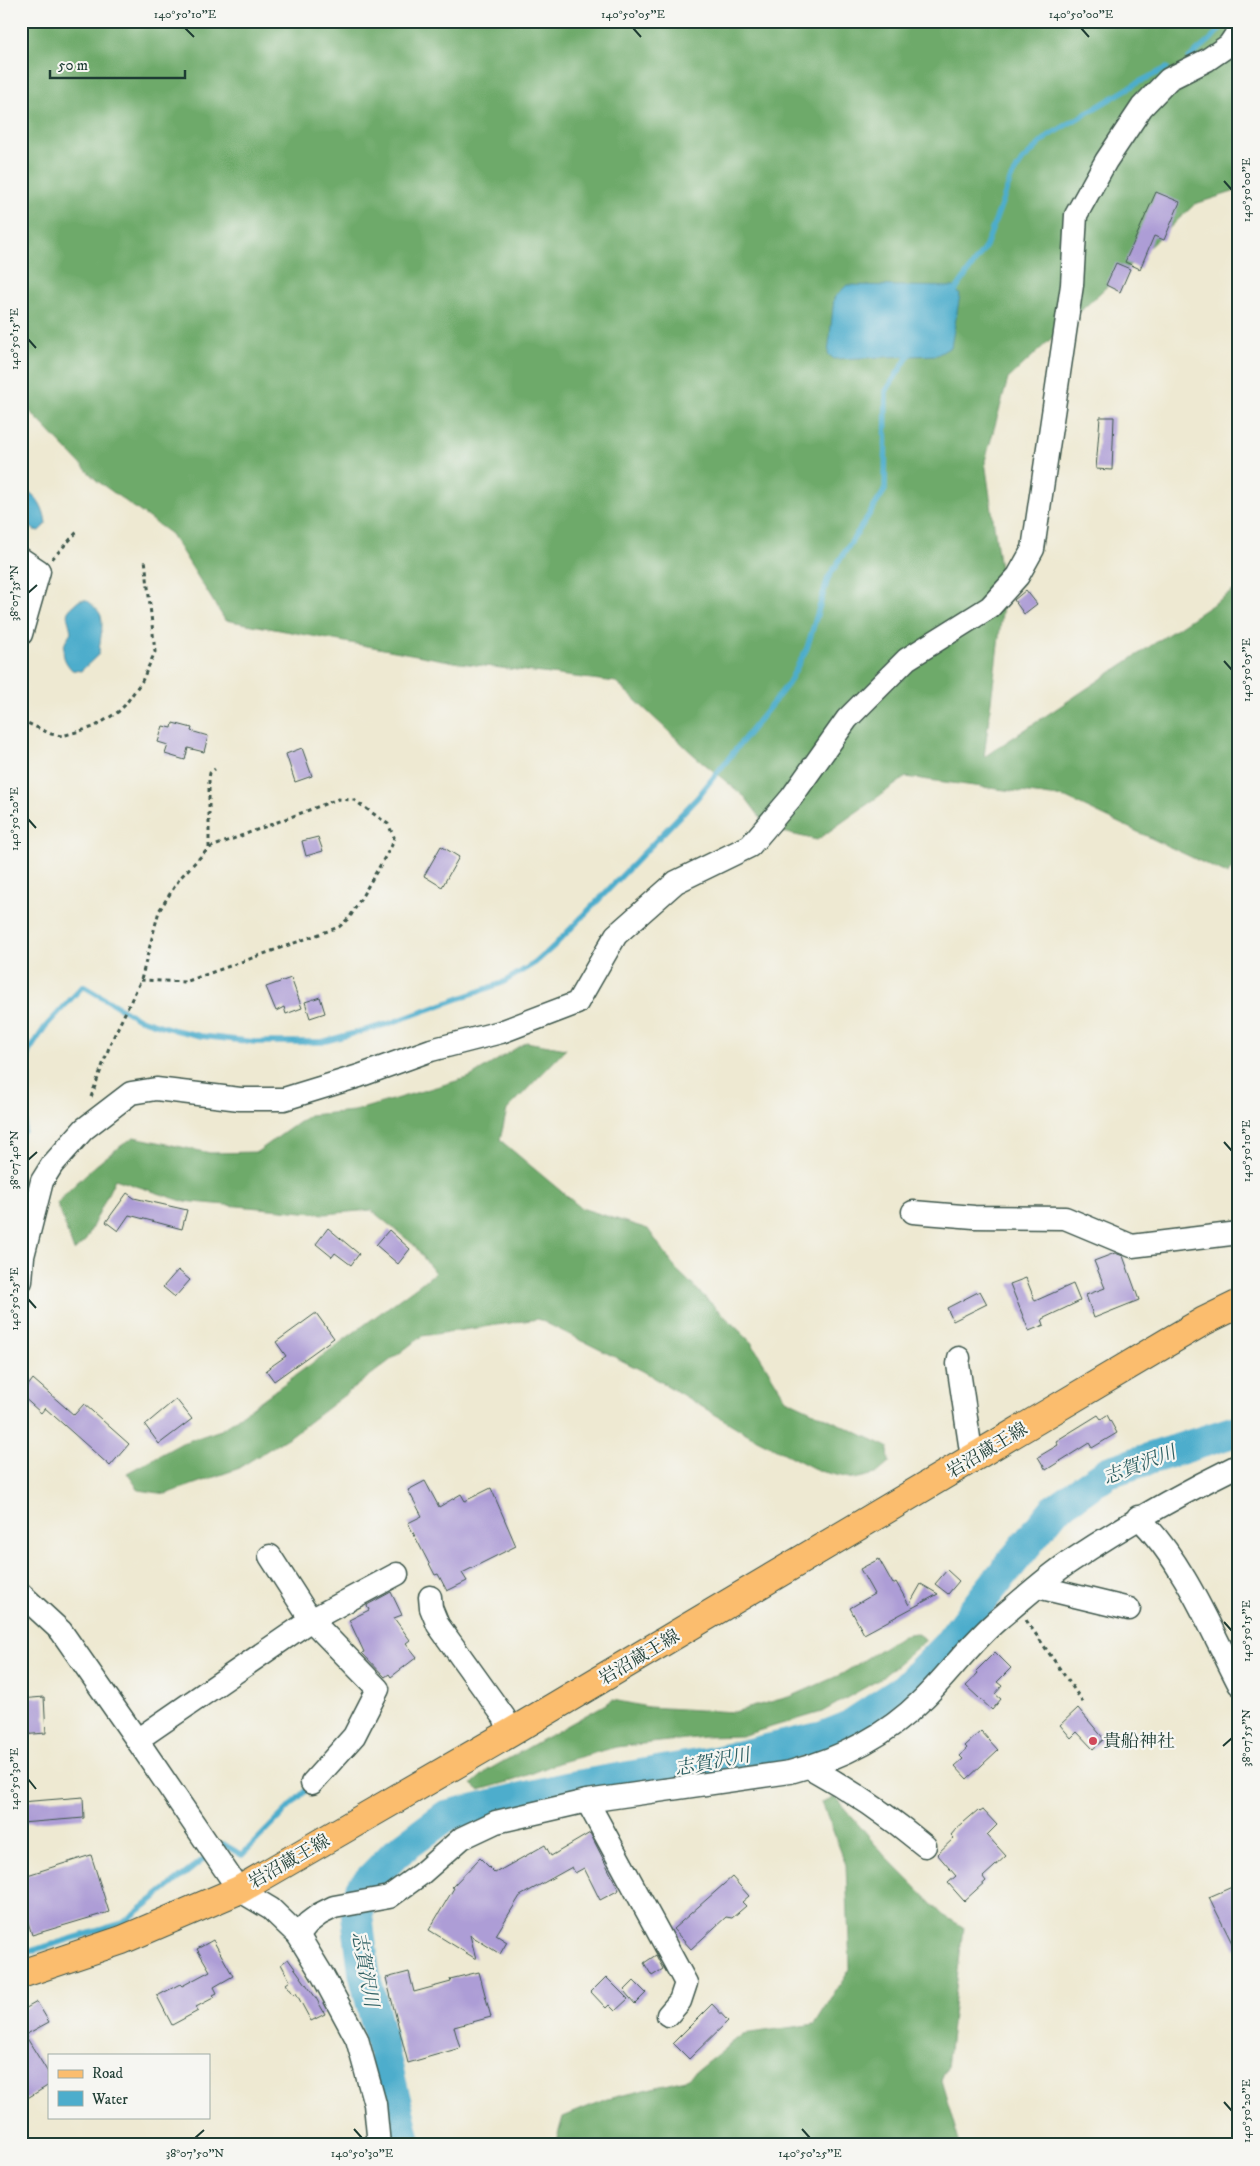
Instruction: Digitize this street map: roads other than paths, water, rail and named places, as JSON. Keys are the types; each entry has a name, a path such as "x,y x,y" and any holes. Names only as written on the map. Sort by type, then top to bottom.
{"main road":[{"name":"岩沼蔵王線","path":"21,1974 122,1940 239,1890 510,1733 1204,1321 1239,1304"}],"street":[{"path":"21,1281 23,1256 42,1181 52,1165 84,1129 131,1093 156,1090 240,1099 284,1098 359,1076 431,1050 502,1032 577,1003 616,935 676,882 750,846 791,798 847,719 907,659 990,607 1018,576 1033,549 1038,527 1072,285 1076,216 1106,162 1142,107 1169,78 1207,60 1229,45 1239,30"},
{"path":"21,634 30,565"},
{"path":"914,1212 974,1217 1065,1218 1132,1246 1239,1233"},
{"path":"959,1358 958,1364 972,1458"},
{"path":"298,1935 308,1923 334,1907 389,1897 421,1874 462,1838 480,1828 507,1819 587,1801 722,1783 809,1767 846,1752 888,1730 921,1701 998,1620 1066,1564 1138,1517 1239,1465"},
{"path":"1138,1517 1151,1530 1187,1584 1239,1684"},
{"path":"270,1556 311,1620 378,1690 354,1736 312,1783"},
{"path":"137,1740 311,1620 397,1574"},
{"path":"1038,1587 1129,1610"},
{"path":"21,1594 60,1631 239,1890 271,1909 298,1935 324,1976 358,2039 375,2104 378,2145"},
{"path":"430,1597 431,1608 438,1625 499,1710 510,1733"},
{"path":"809,1767 846,1787 883,1812 925,1846"},
{"path":"587,1801 686,1983 680,2001 668,2015"}],"water":[{"path":"847,285 954,287 960,295 951,347 937,355 834,359 828,354 834,298"},
{"path":"21,489 32,494 42,508 46,524 39,531 34,530 21,519"},
{"path":"80,600 87,600 97,609 101,616 102,625 99,654 81,671 72,670 65,661 63,652 65,642 71,632 67,614"}],"waterway":[{"path":"1189,58 1210,40 1227,21"},
{"path":"953,294 986,246 1011,178 1022,161 1048,136 1139,82 1167,68"},
{"path":"21,1133 24,1131 28,1085 28,1053 45,1027 83,986 137,1018 175,1030 201,1036 255,1042 322,1042 388,1024 502,983 535,963 553,947 697,798 788,684 807,648 828,578 885,490 886,391 911,352"},
{"name":"志賀沢川","path":"406,2145 364,1972 357,1915 361,1889 396,1853 446,1816 566,1788 715,1762 823,1737 848,1727 902,1691 948,1645 1055,1509 1108,1472 1239,1430"},
{"path":"223,1844 242,1855 309,1787"},
{"path":"21,1954 123,1923 204,1859"}],"place":[{"name":"貴船神社","path":"1093,1741"}]}
